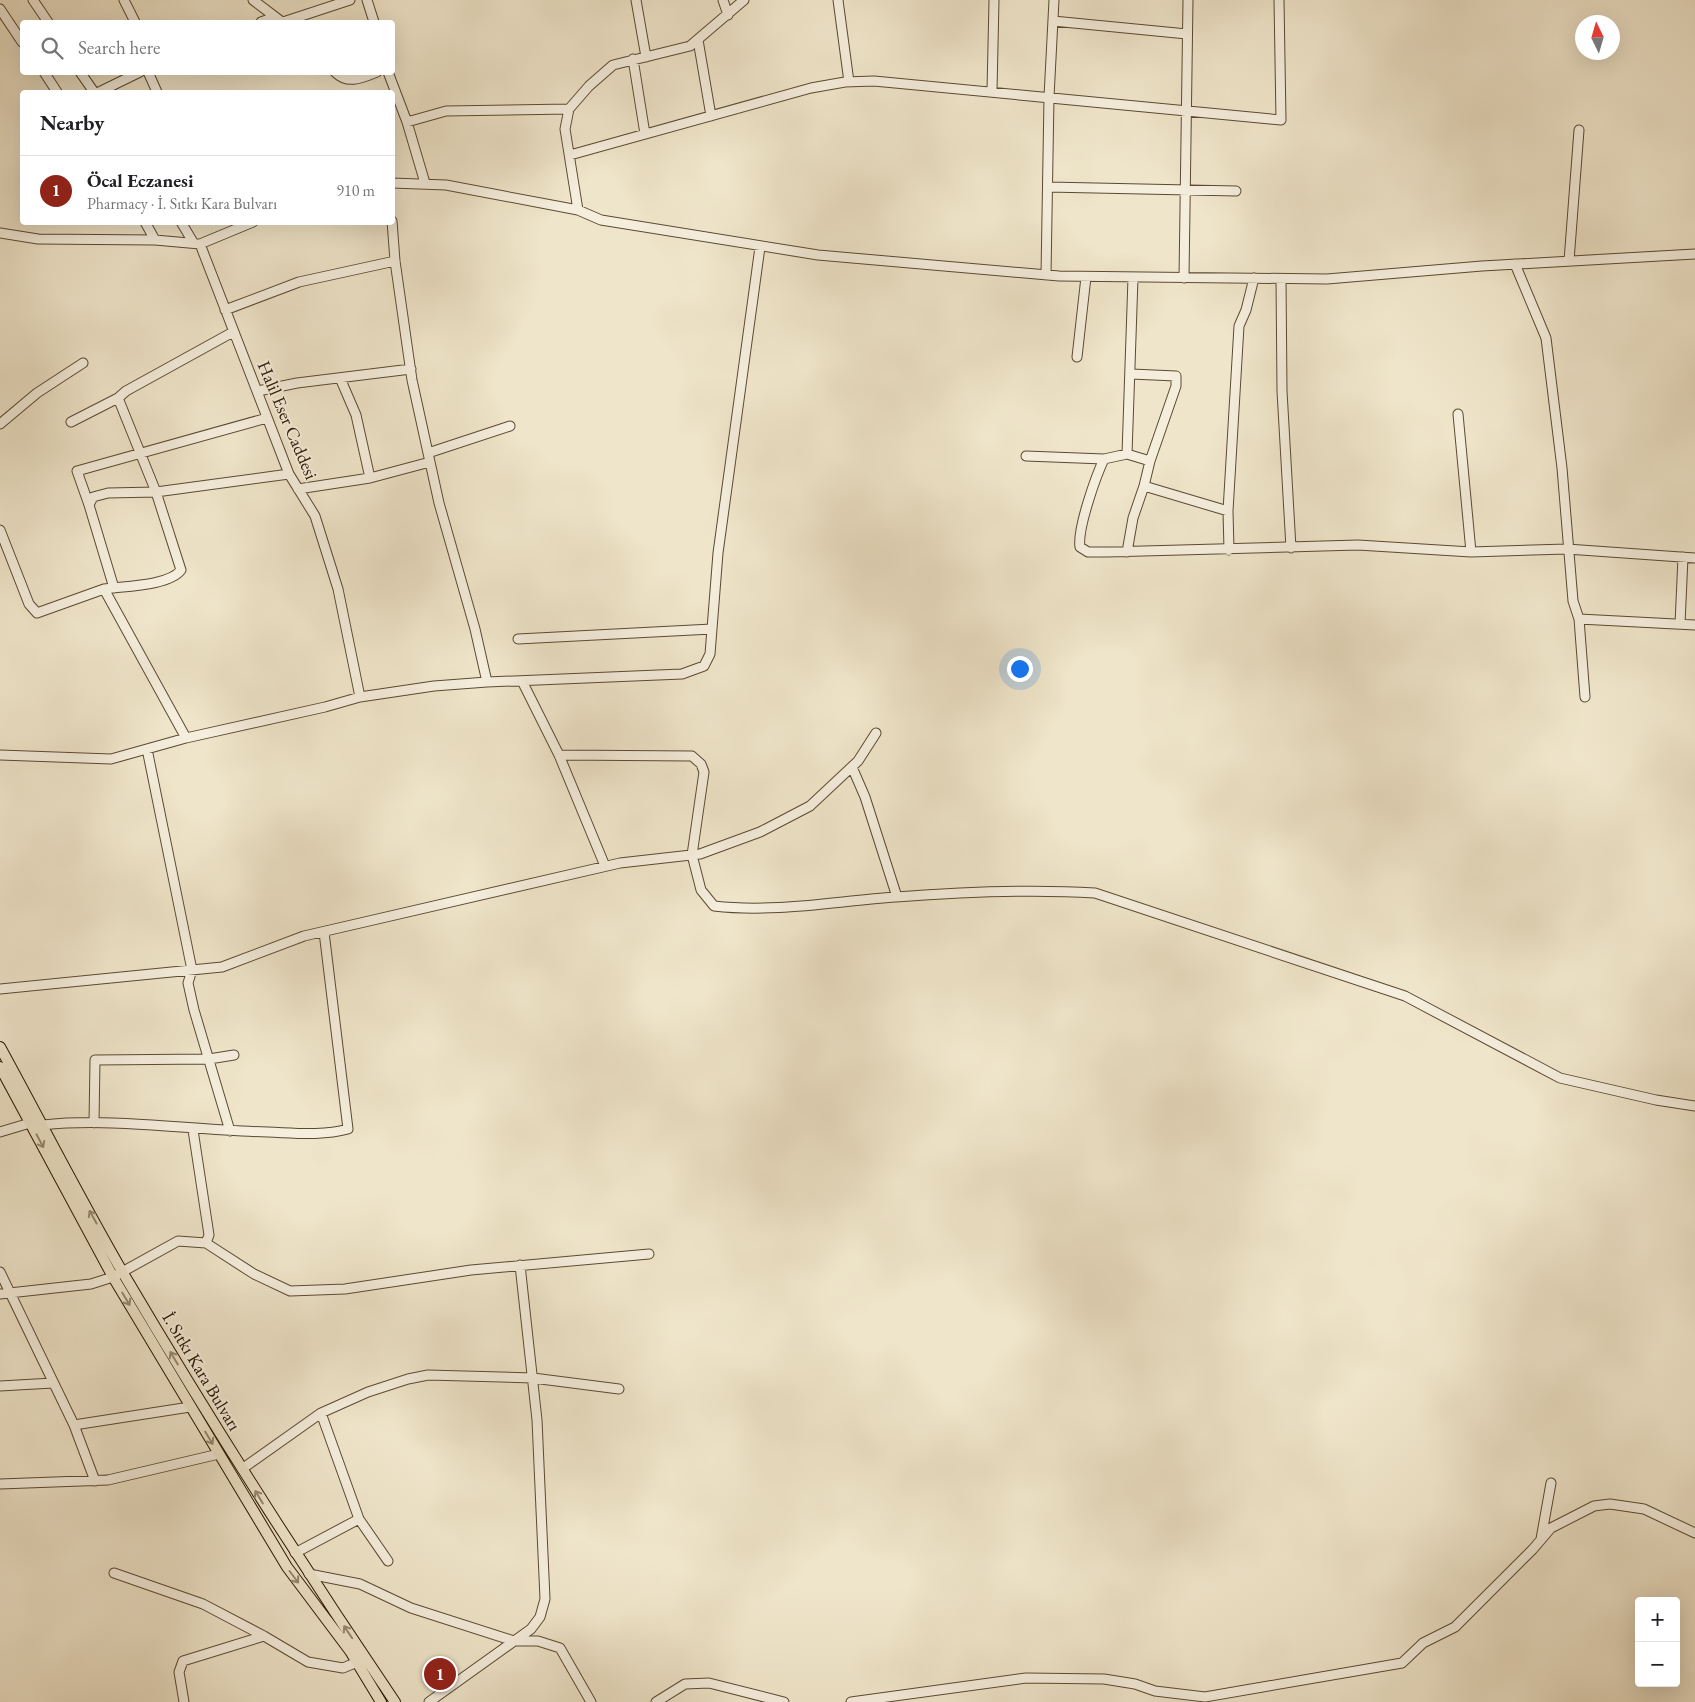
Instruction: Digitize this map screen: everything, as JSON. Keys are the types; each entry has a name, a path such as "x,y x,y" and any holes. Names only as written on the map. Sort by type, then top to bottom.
{"main road":[{"name":"İ. Sıtkı Kara Bulvarı","path":"0,1046 122,1271 361,1660 381,1702"},
{"name":"İ. Sıtkı Kara Bulvarı","path":"0,1067 112,1277 287,1567 395,1702"}],"street":[{"path":"33,0 47,20"},
{"path":"124,0 134,20"},
{"path":"253,0 279,20"},
{"path":"283,20 350,0"},
{"path":"367,0 373,20"},
{"path":"636,0 646,57"},
{"path":"723,0 728,15"},
{"path":"578,210 565,129 569,109 589,86 613,65 690,46 744,0"},
{"path":"838,0 849,82"},
{"path":"992,91 994,0"},
{"path":"1046,275 1049,96 1054,0"},
{"path":"1184,278 1188,0"},
{"path":"570,155 811,88 849,82 874,81 1049,96 1281,120 1279,0"},
{"path":"0,9 20,39"},
{"path":"1053,21 1187,34"},
{"path":"698,40 711,116"},
{"path":"632,59 645,134"},
{"path":"46,75 56,90"},
{"path":"82,75 93,90"},
{"path":"103,90 134,75"},
{"path":"149,75 156,90"},
{"path":"337,75 352,81 368,75"},
{"path":"389,75 395,90"},
{"path":"395,90 407,122 425,183"},
{"path":"407,122 446,111 569,109"},
{"path":"1569,262 1579,130"},
{"path":"395,183 446,185 578,210 601,220 818,256 1046,275 1133,278 1327,279 1515,264 1695,254"},
{"path":"1048,187 1236,191"},
{"path":"147,225 155,240"},
{"name":"Halil Eser Caddesi","path":"184,225 197,243 258,391 289,474 315,516 338,589 360,697"},
{"path":"0,233 38,239 155,240 197,243 245,225"},
{"path":"392,225 412,380 429,457 487,682"},
{"path":"0,755 111,759 186,738 325,707 360,697 434,686 487,682 682,674 704,666 710,654 718,553 760,247"},
{"path":"225,310 299,282 396,261"},
{"path":"1515,264 1546,338 1562,468 1567,549 1573,601 1579,619 1585,697"},
{"path":"1076,358 1086,277"},
{"path":"1127,454 1133,278"},
{"path":"1229,550 1228,511 1239,326 1246,310 1254,278"},
{"path":"1281,279 1282,391 1291,548"},
{"path":"70,422 118,398 126,391 233,332"},
{"path":"0,424 37,393 83,363"},
{"path":"258,391 411,369"},
{"path":"1127,552 1134,518 1150,461 1176,386 1176,376 1131,374"},
{"path":"340,378 356,415 370,478"},
{"path":"0,530 29,604 37,613 109,589 165,581 178,574 181,570 156,492 142,453 118,398"},
{"path":"1458,414 1470,552"},
{"path":"186,738 109,589 89,505 77,471 267,418"},
{"path":"298,489 370,478 510,426"},
{"path":"1026,456 1104,459 1127,454 1150,461"},
{"path":"1104,459 1079,535 1080,547 1088,552 1229,550 1358,545 1470,552 1567,549 1695,558"},
{"path":"89,505 93,497 108,493 156,492 289,474"},
{"path":"1144,486 1228,511"},
{"path":"1680,624 1684,557"},
{"path":"1579,619 1695,625"},
{"path":"518,639 712,629"},
{"path":"522,681 559,755 605,866"},
{"path":"0,989 222,967 304,936 605,866 692,855 760,832 810,806 852,767 876,733"},
{"path":"147,749 192,970 188,983 208,1059 230,1131"},
{"path":"559,755 692,756 701,764 704,772 692,855 701,890 714,906 766,909 897,897 1060,891 1095,893 1405,996 1560,1078 1656,1100 1695,1106"},
{"path":"852,767 865,797 897,897"},
{"path":"43,1125 75,1122 193,1130 328,1134 348,1129 324,932"},
{"path":"94,1123 95,1060 208,1059 234,1056"},
{"path":"0,1132 30,1123"},
{"path":"193,1130 209,1235 206,1243"},
{"path":"0,1294 76,1287 112,1277 178,1241 206,1243 254,1274 290,1291 345,1289 470,1270 649,1254"},
{"path":"429,1702 536,1623 545,1599 537,1420 520,1265"},
{"path":"0,1272 74,1425 94,1481"},
{"path":"242,1469 322,1413 368,1392 428,1376 533,1378 619,1389"},
{"path":"0,1386 53,1382"},
{"path":"74,1425 190,1407"},
{"path":"322,1413 359,1519 388,1561"},
{"path":"0,1484 94,1481 176,1466 219,1454"},
{"path":"1541,1539 1551,1483"},
{"path":"851,1702 1026,1678 1104,1679 1135,1684 1155,1691 1205,1697 1402,1663 1423,1643 1455,1628 1551,1528 1594,1506 1610,1504 1644,1509 1695,1533"},
{"path":"295,1553 359,1519"},
{"path":"114,1573 203,1604 308,1662 343,1668 361,1660"},
{"path":"309,1574 360,1584 411,1608 514,1641 538,1641 560,1648 591,1702"},
{"path":"184,1702 179,1672 183,1661 264,1636"},
{"path":"656,1702 685,1684 709,1683 784,1702"},
{"path":"931,1691 933,1702"}],"place":[{"name":"Öcal Eczanesi","path":"440,1674"}]}
